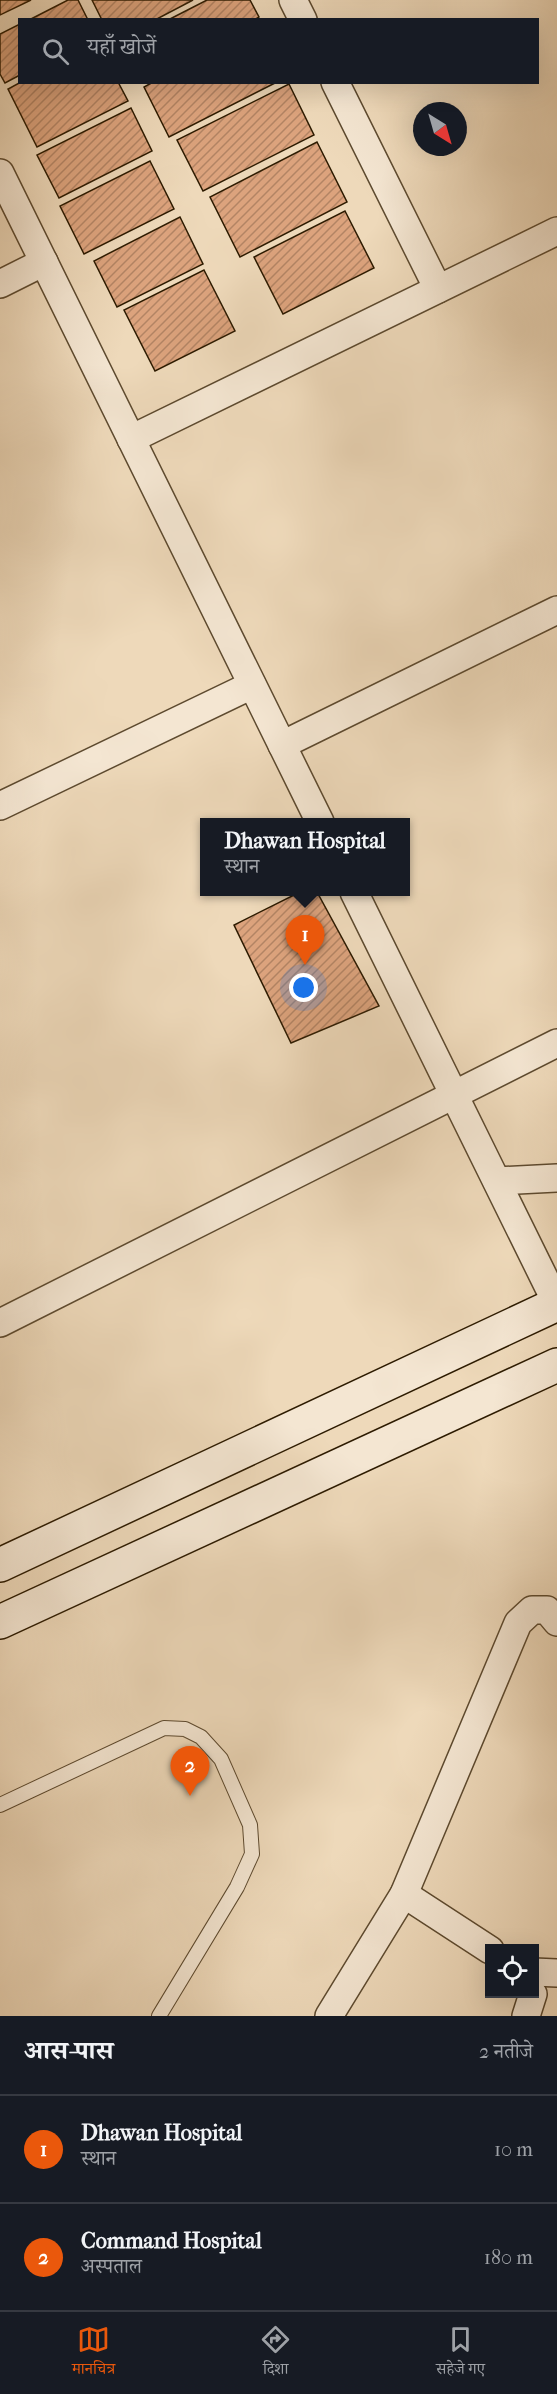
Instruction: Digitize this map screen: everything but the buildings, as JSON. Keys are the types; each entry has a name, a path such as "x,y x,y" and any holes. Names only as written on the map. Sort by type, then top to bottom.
{"main road":[{"path":"0,1565 557,1304"},
{"path":"0,1622 557,1365"}],"street":[{"path":"294,0 302,18"},
{"path":"336,84 438,289"},
{"path":"0,173 318,818"},
{"path":"131,439 557,231"},
{"path":"0,284 44,262"},
{"path":"282,745 557,610"},
{"path":"0,806 252,685"},
{"path":"356,896 557,1304"},
{"path":"0,1323 557,1043"},
{"path":"497,1181 557,1178"},
{"path":"329,2016 404,1894 518,1623 532,1610 547,1610 557,1622"},
{"path":"404,1894 485,1947"},
{"path":"526,2016 540,1980"}],"lane":[{"path":"0,1805 164,1728 185,1729 201,1737 221,1759 250,1826 252,1854 237,1887 159,2016"}],"place":[{"name":"Dhawan Hospital","path":"305,965"},
{"name":"Command Hospital","path":"190,1796"}]}
